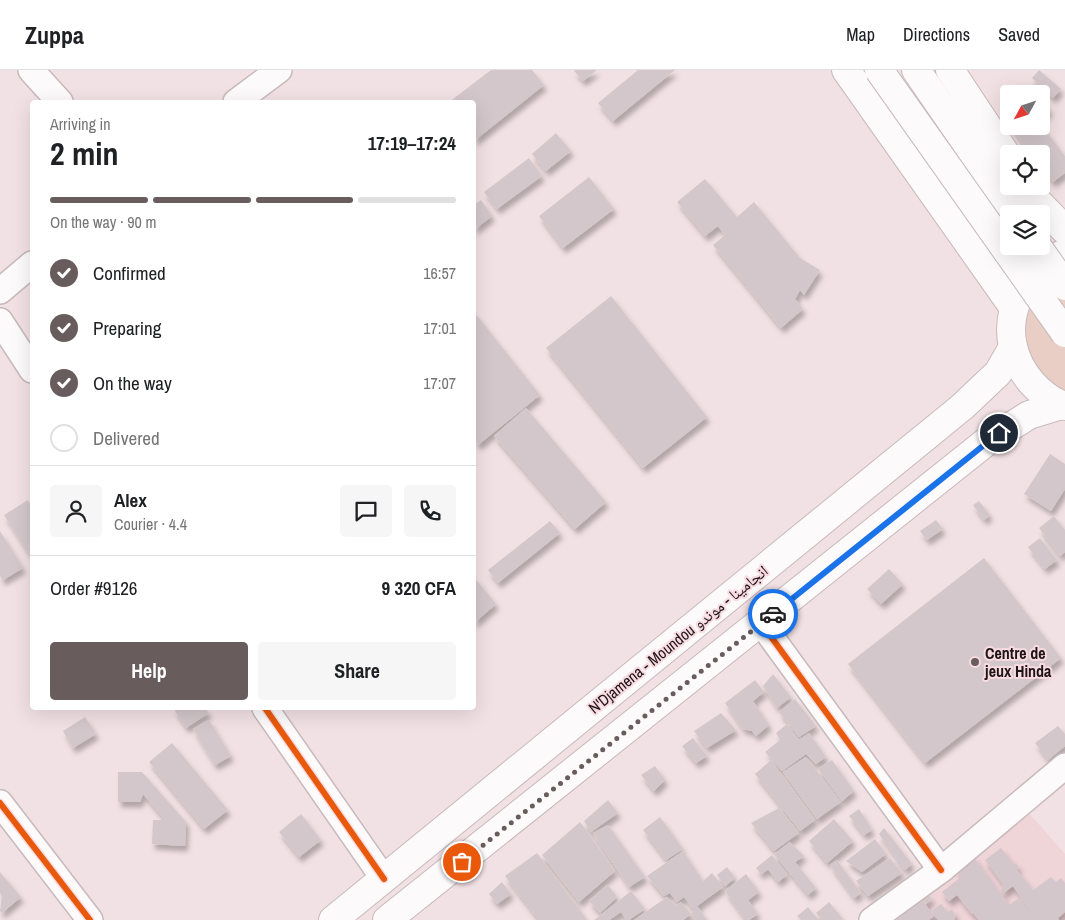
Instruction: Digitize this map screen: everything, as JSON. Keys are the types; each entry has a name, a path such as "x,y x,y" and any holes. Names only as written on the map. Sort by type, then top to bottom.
{"main road":[{"path":"846,70 1014,308"},
{"path":"879,70 1065,333"},
{"path":"916,70 1009,205"},
{"path":"950,70 1000,145"},
{"path":"1033,195 1065,230"},
{"path":"1063,406 1039,391 1022,371 1013,347 1011,328 1014,308 1019,293 1028,279 1039,268 1065,253"},
{"path":"1043,255 1065,286"},
{"name":"N'Djamena - Moundou انجامينا - موندو","path":"333,920 962,407 998,373 1013,347"},
{"path":"387,920 986,442 1029,414 1063,406"}],"street":[{"path":"31,70 58,100"},
{"path":"239,100 279,70"},
{"path":"0,290 30,266"},
{"path":"0,321 30,367"},
{"path":"761,623 941,870"},
{"path":"266,710 384,878"},
{"path":"872,920 941,870 1065,766"},
{"path":"0,802 90,920"}],"shaded area":[{"path":"1065,273 1065,395 1042,381 1023,340 1025,317 1034,296"},
{"path":"1028,812 1065,854 1065,920 889,920"}],"building":[{"path":"491,70 532,70 544,85 476,139 476,100 452,100"},
{"path":"575,70 597,70 583,81 574,71"},
{"path":"638,70 675,70 613,121 598,103"},
{"path":"1039,70 1061,89 1053,98 1050,95 1050,85 1039,85 1032,78"},
{"path":"556,133 571,151 546,171 532,154"},
{"path":"1017,135 1049,135 1065,156 1065,173 1053,182 1050,178 1050,145 1024,145"},
{"path":"529,158 542,176 497,209 484,192"},
{"path":"589,177 614,209 563,248 539,216"},
{"path":"705,179 737,217 754,202 800,258 820,270 804,295 800,290 795,299 803,309 781,328 713,245 725,235 718,226 705,236 677,202"},
{"path":"481,200 492,216 476,228 476,204"},
{"path":"611,296 707,417 643,468 546,348"},
{"path":"476,315 540,395 478,445 476,442"},
{"path":"526,408 606,502 575,529 494,436"},
{"path":"1050,454 1065,464 1065,489 1051,511 1024,494"},
{"path":"28,500 30,504 30,554 4,515"},
{"path":"979,501 990,515 984,520 973,505"},
{"path":"1054,516 1065,530 1065,552 1060,556 1039,528"},
{"path":"936,520 943,529 927,540 920,531"},
{"path":"550,521 560,533 498,583 488,570"},
{"path":"0,531 23,568 3,580 0,576"},
{"path":"1040,538 1057,560 1045,569 1028,547"},
{"path":"984,558 1061,658 925,763 848,664"},
{"path":"889,569 903,584 881,604 867,589"},
{"path":"476,579 496,604 476,621"},
{"path":"773,674 791,697 777,708 763,686"},
{"path":"755,680 764,692 753,701 769,725 756,736 752,731 743,729 725,703"},
{"path":"795,699 816,726 799,737 779,712"},
{"path":"174,710 207,710 209,713 186,728"},
{"path":"721,713 736,730 707,748 694,731"},
{"path":"85,717 96,734 73,748 63,731"},
{"path":"209,720 231,756 215,765 193,729"},
{"path":"787,724 799,740 809,733 826,757 816,764 806,754 782,771 765,752 780,740 776,733"},
{"path":"1058,726 1065,734 1065,746 1048,760 1035,743"},
{"path":"693,738 707,756 696,763 682,746"},
{"path":"172,743 228,810 204,829 149,762"},
{"path":"806,757 841,802 817,819 783,772"},
{"path":"771,760 815,820 800,831 755,774"},
{"path":"832,760 854,791 842,801 818,769"},
{"path":"655,766 665,780 654,791 641,775"},
{"path":"118,772 142,772 186,822 185,846 152,844 153,820 165,820 143,794 140,802 118,802"},
{"path":"608,800 618,813 591,832 584,821"},
{"path":"779,808 799,833 774,851 751,823"},
{"path":"859,809 872,830 864,835 849,816"},
{"path":"301,814 321,840 299,857 279,832"},
{"path":"660,817 683,849 666,860 643,830"},
{"path":"834,819 853,841 827,863 809,841"},
{"path":"580,822 615,871 579,902 542,855"},
{"path":"608,825 645,877 629,887 593,833"},
{"path":"884,828 912,864 905,870 879,834"},
{"path":"875,839 886,854 862,872 846,861"},
{"path":"790,842 804,856 795,862 816,888 808,895 774,854"},
{"path":"1001,848 1014,865 1016,863 1019,867 1016,869 1033,890 1051,877 1056,882 1061,878 1065,883 1065,912 1058,918 1059,920 979,920 957,895 949,901 942,892 961,877 970,888 956,869 973,856 1009,905 1019,898 1030,912 1013,886 1002,894 1002,883 985,860"},
{"path":"683,851 703,881 712,873 723,887 693,909 684,897 677,902 670,893 664,896 647,876"},
{"path":"537,853 587,920 539,920 505,876"},
{"path":"772,855 787,875 778,882 768,869 761,874 756,868"},
{"path":"890,858 902,873 868,896 856,881"},
{"path":"837,860 861,893 854,898 830,865"},
{"path":"727,867 735,878 725,886 717,875"},
{"path":"0,872 21,897 2,913 0,911 2,896 0,893"},
{"path":"746,874 759,892 748,900 758,914 749,920 746,920 725,891"},
{"path":"502,882 511,894 497,904 489,894"},
{"path":"608,885 617,897 600,913 589,901"},
{"path":"631,891 645,909 629,920 626,920 621,912 609,920 594,920"},
{"path":"928,894 932,899 925,904 934,916 929,920 894,920"},
{"path":"667,897 676,906 681,902 691,914 683,920 634,920"},
{"path":"829,902 843,919 822,920 816,913"},
{"path":"941,904 948,912 952,909 956,916 955,920 938,920 931,911"},
{"path":"697,906 707,920 695,920 691,914"},
{"path":"808,907 818,920 801,920 797,916"}],"cycle path":[{"path":"761,623 941,870"},
{"path":"266,710 384,879"},
{"path":"0,803 90,920"}],"way so far":[{"path":"462,862 773,614"}],"place":[{"name":"Centre de jeux Hinda","path":"975,662"}],"route":[{"path":"773,614 999,433"}]}
